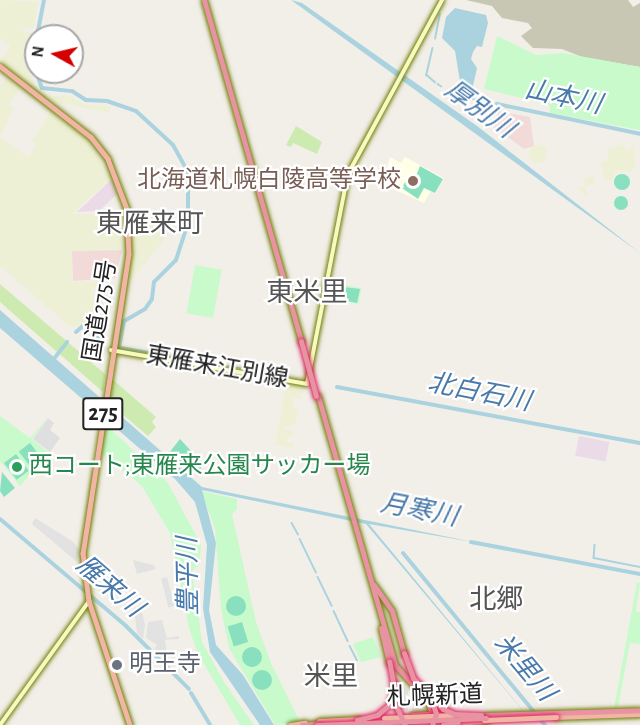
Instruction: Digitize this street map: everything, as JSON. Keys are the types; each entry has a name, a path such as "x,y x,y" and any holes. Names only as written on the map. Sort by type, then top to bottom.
{"highway":[{"path":"206,0 382,625 394,688 390,704 373,717 344,723"},
{"name":"国道275号","path":"0,67 91,137 119,183 129,239 82,538 87,598"},
{"path":"371,580 390,606 412,679 435,708 432,718"},
{"name":"275","path":"87,598 130,725"},
{"path":"382,625 398,672 427,700 432,718"},
{"path":"404,654 413,678 443,709 456,715 484,716"},
{"path":"388,659 395,682 397,715 406,725 496,720"},
{"path":"384,720 640,711"},
{"name":"札幌新道","path":"367,725 376,725 384,720 495,713 556,714 640,711"},
{"path":"443,725 495,713"},
{"name":"札幌新道","path":"290,725 376,718 384,720 496,720 556,714"},
{"path":"302,725 432,718"},
{"path":"317,725 432,718"},
{"path":"344,723 367,725"}],"main road":[{"name":"東雁来江別線","path":"112,353 307,384 345,181 442,0"},
{"path":"1,725 87,598"}],"shaded area":[{"path":"0,0 38,2 35,24 24,24 24,80 0,62 10,46 0,38"},
{"path":"466,0 628,0 633,7 640,3 640,67 582,57 562,49 533,48 521,36 532,28 528,23 502,18 492,6"},
{"path":"6,77 21,87 9,104 14,108 0,137 0,86"},
{"path":"29,84 34,84 36,89 49,96 69,96 87,105 111,106 109,113 51,101"},
{"path":"52,110 84,136 112,178 72,214 123,214 123,249 72,251 72,282 102,280 102,286 91,289 99,314 90,323 70,327 0,266 0,137 28,157 37,144 32,140"},
{"path":"498,111 530,117 534,146 524,149 494,127"},
{"path":"633,139 636,164 632,172 616,170 612,180 604,180 601,162 608,160 607,149 624,144 626,151 631,149"},
{"path":"538,145 544,148 547,154 544,160 538,163 532,160 529,154 532,148"},
{"name":"北海道札幌白陵高等学校","path":"390,157 401,163 405,157 444,178 435,194 431,191 424,203 382,184"},
{"path":"594,176 595,184 585,186 584,179"},
{"path":"112,179 117,194 99,211 77,212"},
{"path":"585,186 587,197 577,187"},
{"path":"174,211 162,243 129,282 132,213"},
{"path":"122,250 115,278 73,281 72,251"},
{"path":"286,382 304,385 301,399 292,398 294,408 298,409 296,423 282,429 296,432 284,441 294,444 293,448 275,445"},
{"path":"48,418 54,423 50,430 60,438 50,452 33,439"},
{"path":"579,436 609,442 606,462 575,456"},
{"path":"35,518 72,541 79,549 77,562 32,524"},
{"path":"133,560 153,565 156,569 137,574"},
{"path":"167,577 174,606 168,608 161,578"},
{"path":"141,607 145,625 143,639 137,633 134,608"},
{"path":"162,620 167,638 179,636 179,639 165,640 168,661 154,649 157,645 146,638 148,622"},
{"path":"398,679 408,690 408,711 398,709"},
{"path":"415,694 422,701 426,711 412,712"}],"green space":[{"path":"497,36 536,55 563,53 640,67 640,130 550,113 550,105 484,89"},
{"path":"296,126 322,142 317,154 293,143 291,147 286,145"},
{"path":"420,166 443,179 435,193 424,188 418,199 402,188 409,174 416,176"},
{"path":"622,174 628,176 630,182 628,188 622,190 616,188 614,182 616,176"},
{"path":"621,196 626,198 628,203 626,208 621,210 616,208 614,203 616,198"},
{"path":"195,265 222,270 213,318 186,313"},
{"path":"329,282 361,288 358,304 326,298"},
{"path":"0,284 105,374 103,392 0,302"},
{"path":"335,286 360,289 357,303 333,298"},
{"path":"111,378 156,417 152,422 156,427 148,436 107,401"},
{"path":"0,416 30,438 48,417 32,439 49,453 20,486 0,461"},
{"path":"102,421 168,483 201,545 199,565 192,571 202,642 224,682 254,725 240,725 197,652 189,628 170,533 142,486 98,451"},
{"path":"180,439 204,465 196,473 169,453"},
{"path":"30,443 43,460 31,468 19,451"},
{"name":"西コート;東雁来公園サッカー場","path":"16,454 29,471 17,480 4,463"},
{"path":"2,472 15,488 4,497 0,491"},
{"path":"201,491 237,499 237,509 232,514 256,622 271,663 300,722 275,725 229,648 221,608 215,529"},
{"path":"637,582 640,583 636,611 640,612 640,644 630,643 618,708 614,708"},
{"path":"236,596 243,599 246,606 243,613 236,616 229,613 226,606 229,599"},
{"path":"242,622 248,642 234,646 228,626"},
{"path":"373,637 381,657 361,662 353,644"},
{"path":"252,647 259,650 262,657 259,664 252,667 245,664 242,657 245,650"},
{"path":"262,670 269,673 272,680 269,687 262,690 255,687 252,680 255,673"}],"water":[{"path":"291,0 302,3 477,126 640,253"},
{"path":"455,8 486,15 488,23 482,47 477,46 471,59 477,68 471,95 460,81 455,51 442,38 446,17"},
{"path":"0,310 202,487 478,543 369,524 535,725 366,524 202,490 216,543 209,610 216,645 243,675 274,725 260,725 210,652 203,608 207,545 195,502 175,479 0,328"},
{"path":"121,346 305,379 117,348"}],"pier":[{"path":"109,356 114,356 95,471 91,471"}],"waterway":[{"path":"39,24 44,0"},
{"path":"435,39 440,14"},
{"path":"433,48 427,75 435,82"},
{"path":"41,84 42,88 72,91 86,100 107,101 136,111 173,145 188,172 188,223 176,260 154,282 152,299 145,309 124,321 119,347"},
{"name":"厚別川","path":"470,98 494,105"},
{"name":"山本川","path":"484,119 497,104 640,134"},
{"path":"76,332 83,326 104,343"},
{"path":"53,360 67,342"},
{"name":"北白石川","path":"337,387 640,443"},
{"name":"雁来川","path":"0,519 126,626 189,689"},
{"path":"292,523 298,534"},
{"path":"300,539 316,572"},
{"name":"月寒川","path":"471,542 640,574"},
{"path":"595,545 594,558 640,567"},
{"name":"米里川","path":"403,553 545,725"},
{"path":"318,577 332,606"},
{"path":"334,611 348,641"},
{"path":"350,646 357,660"},
{"name":"雁来川","path":"191,693 210,725"}],"place":[{"name":"北海道札幌白陵高等学校","path":"413,181"},
{"name":"西コート;東雁来公園サッカー場","path":"17,467"},
{"name":"明王寺","path":"117,665"}],"district":[{"name":"東雁来町","path":"150,224"},
{"name":"東米里","path":"307,293"},
{"name":"北郷","path":"496,600"},
{"name":"米里","path":"331,677"}],"water label":[{"name":"豊平川","path":"189,576"}]}
